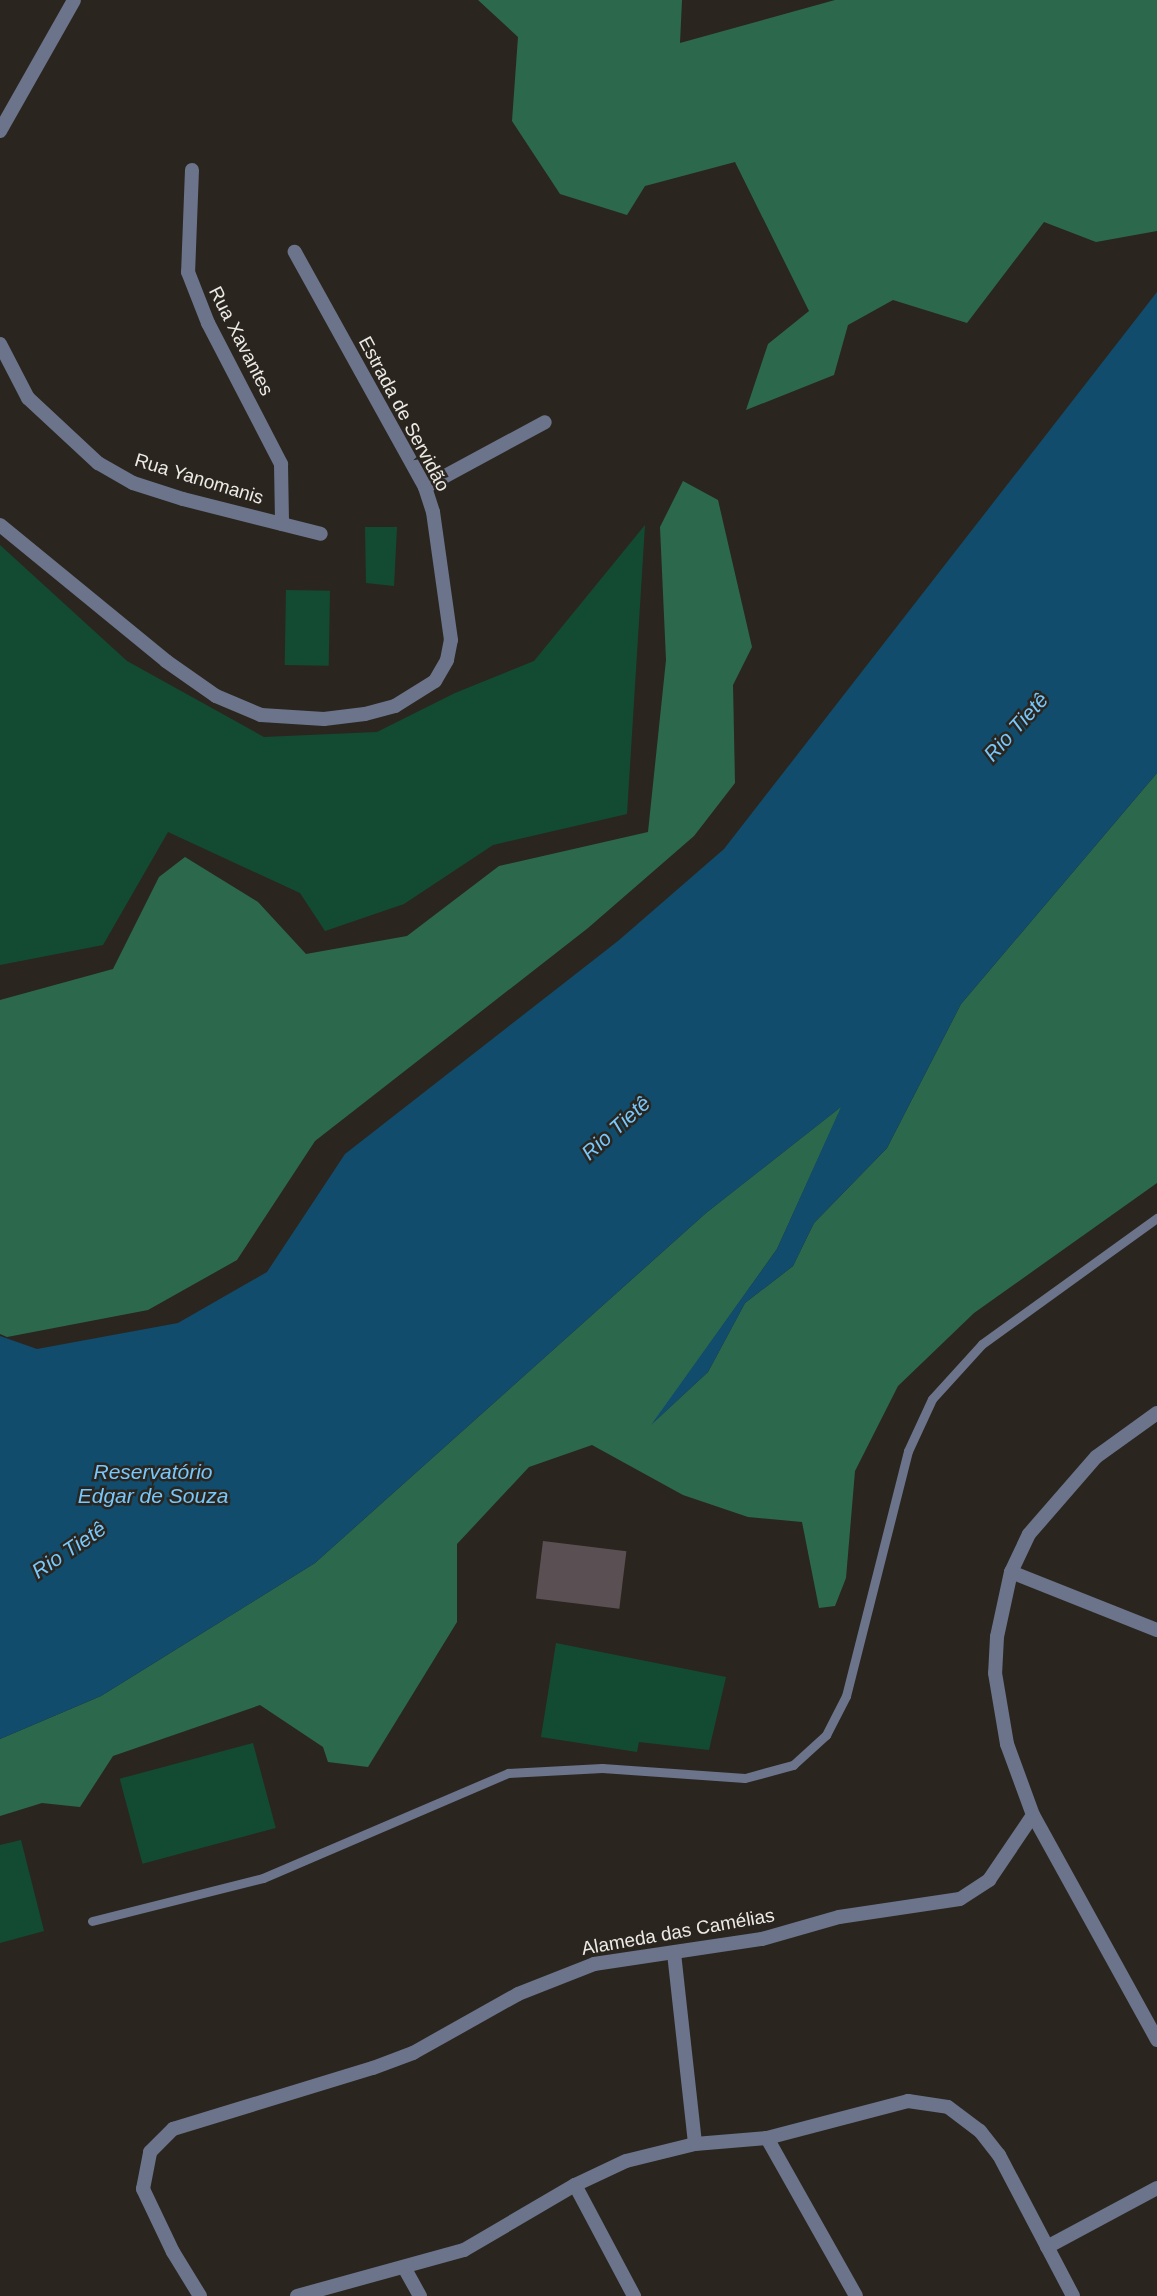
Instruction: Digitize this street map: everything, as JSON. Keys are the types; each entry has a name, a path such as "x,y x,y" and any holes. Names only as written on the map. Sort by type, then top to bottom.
{"street":[{"path":"0,131 74,0"},
{"name":"Rua Xavantes","path":"192,170 188,272 204,313 281,464 282,524"},
{"name":"Estrada de Servidão","path":"0,525 166,662 216,696 261,715 324,719 395,706 435,681 447,660 449,607 425,487 295,252"},
{"name":"Rua Yanomanis","path":"0,344 28,398 98,463 133,483 321,534"},
{"path":"425,487 545,422"},
{"path":"1157,1413 1096,1457 1069,1484 1029,1534 1011,1572 997,1637 996,1685 1007,1744 1033,1815 1157,2040"},
{"path":"1011,1572 1157,1630"},
{"name":"Alameda das Camélias","path":"200,2296 173,2252 144,2189 150,2152 173,2129 413,2053 564,1974 594,1964 762,1938 839,1917 960,1899 989,1880 1033,1815"},
{"path":"674,1953 695,2144"},
{"path":"297,2296 405,2269 464,2250 575,2185 626,2161 695,2144 767,2138 908,2101 948,2107 981,2130 999,2155 1073,2296"},
{"path":"767,2138 856,2296"},
{"path":"575,2185 634,2296"},
{"path":"1046,2248 1157,2188"},
{"path":"405,2269 420,2296"}],"lane":[{"path":"92,1922 263,1878 508,1773 602,1768 746,1778 793,1765 826,1735 846,1696 908,1451 932,1399 982,1344 1157,1219"}],"green space":[{"path":"478,0 682,0 680,43 835,0 1157,0 1157,231 1096,242 1044,222 967,323 893,300 848,325 834,375 746,410 768,344 809,311 735,162 645,186 627,215 560,194 512,121 518,37"},
{"path":"683,481 718,500 752,647 733,685 735,783 694,836 588,928 315,1141 237,1260 148,1310 7,1337 0,1334 0,1000 113,969 159,877 185,857 258,902 306,954 407,936 499,866 648,832 666,660 660,527"},
{"path":"645,525 627,814 493,845 404,904 325,931 300,893 168,832 103,945 0,965 0,545 127,661 264,737 377,732 455,693 534,661"},
{"path":"365,527 397,527 394,586 366,583"},
{"path":"286,590 330,591 329,666 285,665"},
{"path":"1157,773 1157,1183 974,1313 898,1386 855,1471 846,1578 835,1606 819,1608 802,1522 748,1517 683,1495 592,1445 529,1467 457,1544 457,1622 368,1767 328,1762 323,1747 260,1705 113,1756 80,1807 42,1803 0,1816 0,1739 101,1696 315,1563 706,1213 842,1106 777,1249 654,1422 708,1372 745,1303 793,1266 814,1223 887,1148 961,1004"},
{"path":"556,1643 726,1677 709,1750 639,1742 637,1752 541,1737"},
{"path":"253,1743 276,1828 142,1864 120,1779"},
{"path":"21,1840 44,1931 0,1943 0,1845"}],"water":[{"name":"Reservatório Edgar de Souza","path":"1157,292 1157,773 961,1004 887,1148 814,1223 793,1266 745,1303 708,1372 651,1425 777,1249 841,1107 706,1213 315,1563 101,1696 0,1739 0,1336 37,1349 178,1323 267,1272 345,1154 618,941 724,849"}],"building":[{"path":"543,1541 626,1551 619,1609 536,1599"}],"water label":[{"name":"Rio Tietê","path":"1016,727"},
{"name":"Rio Tietê","path":"616,1128"},
{"name":"Rio Tietê","path":"69,1550"}]}
